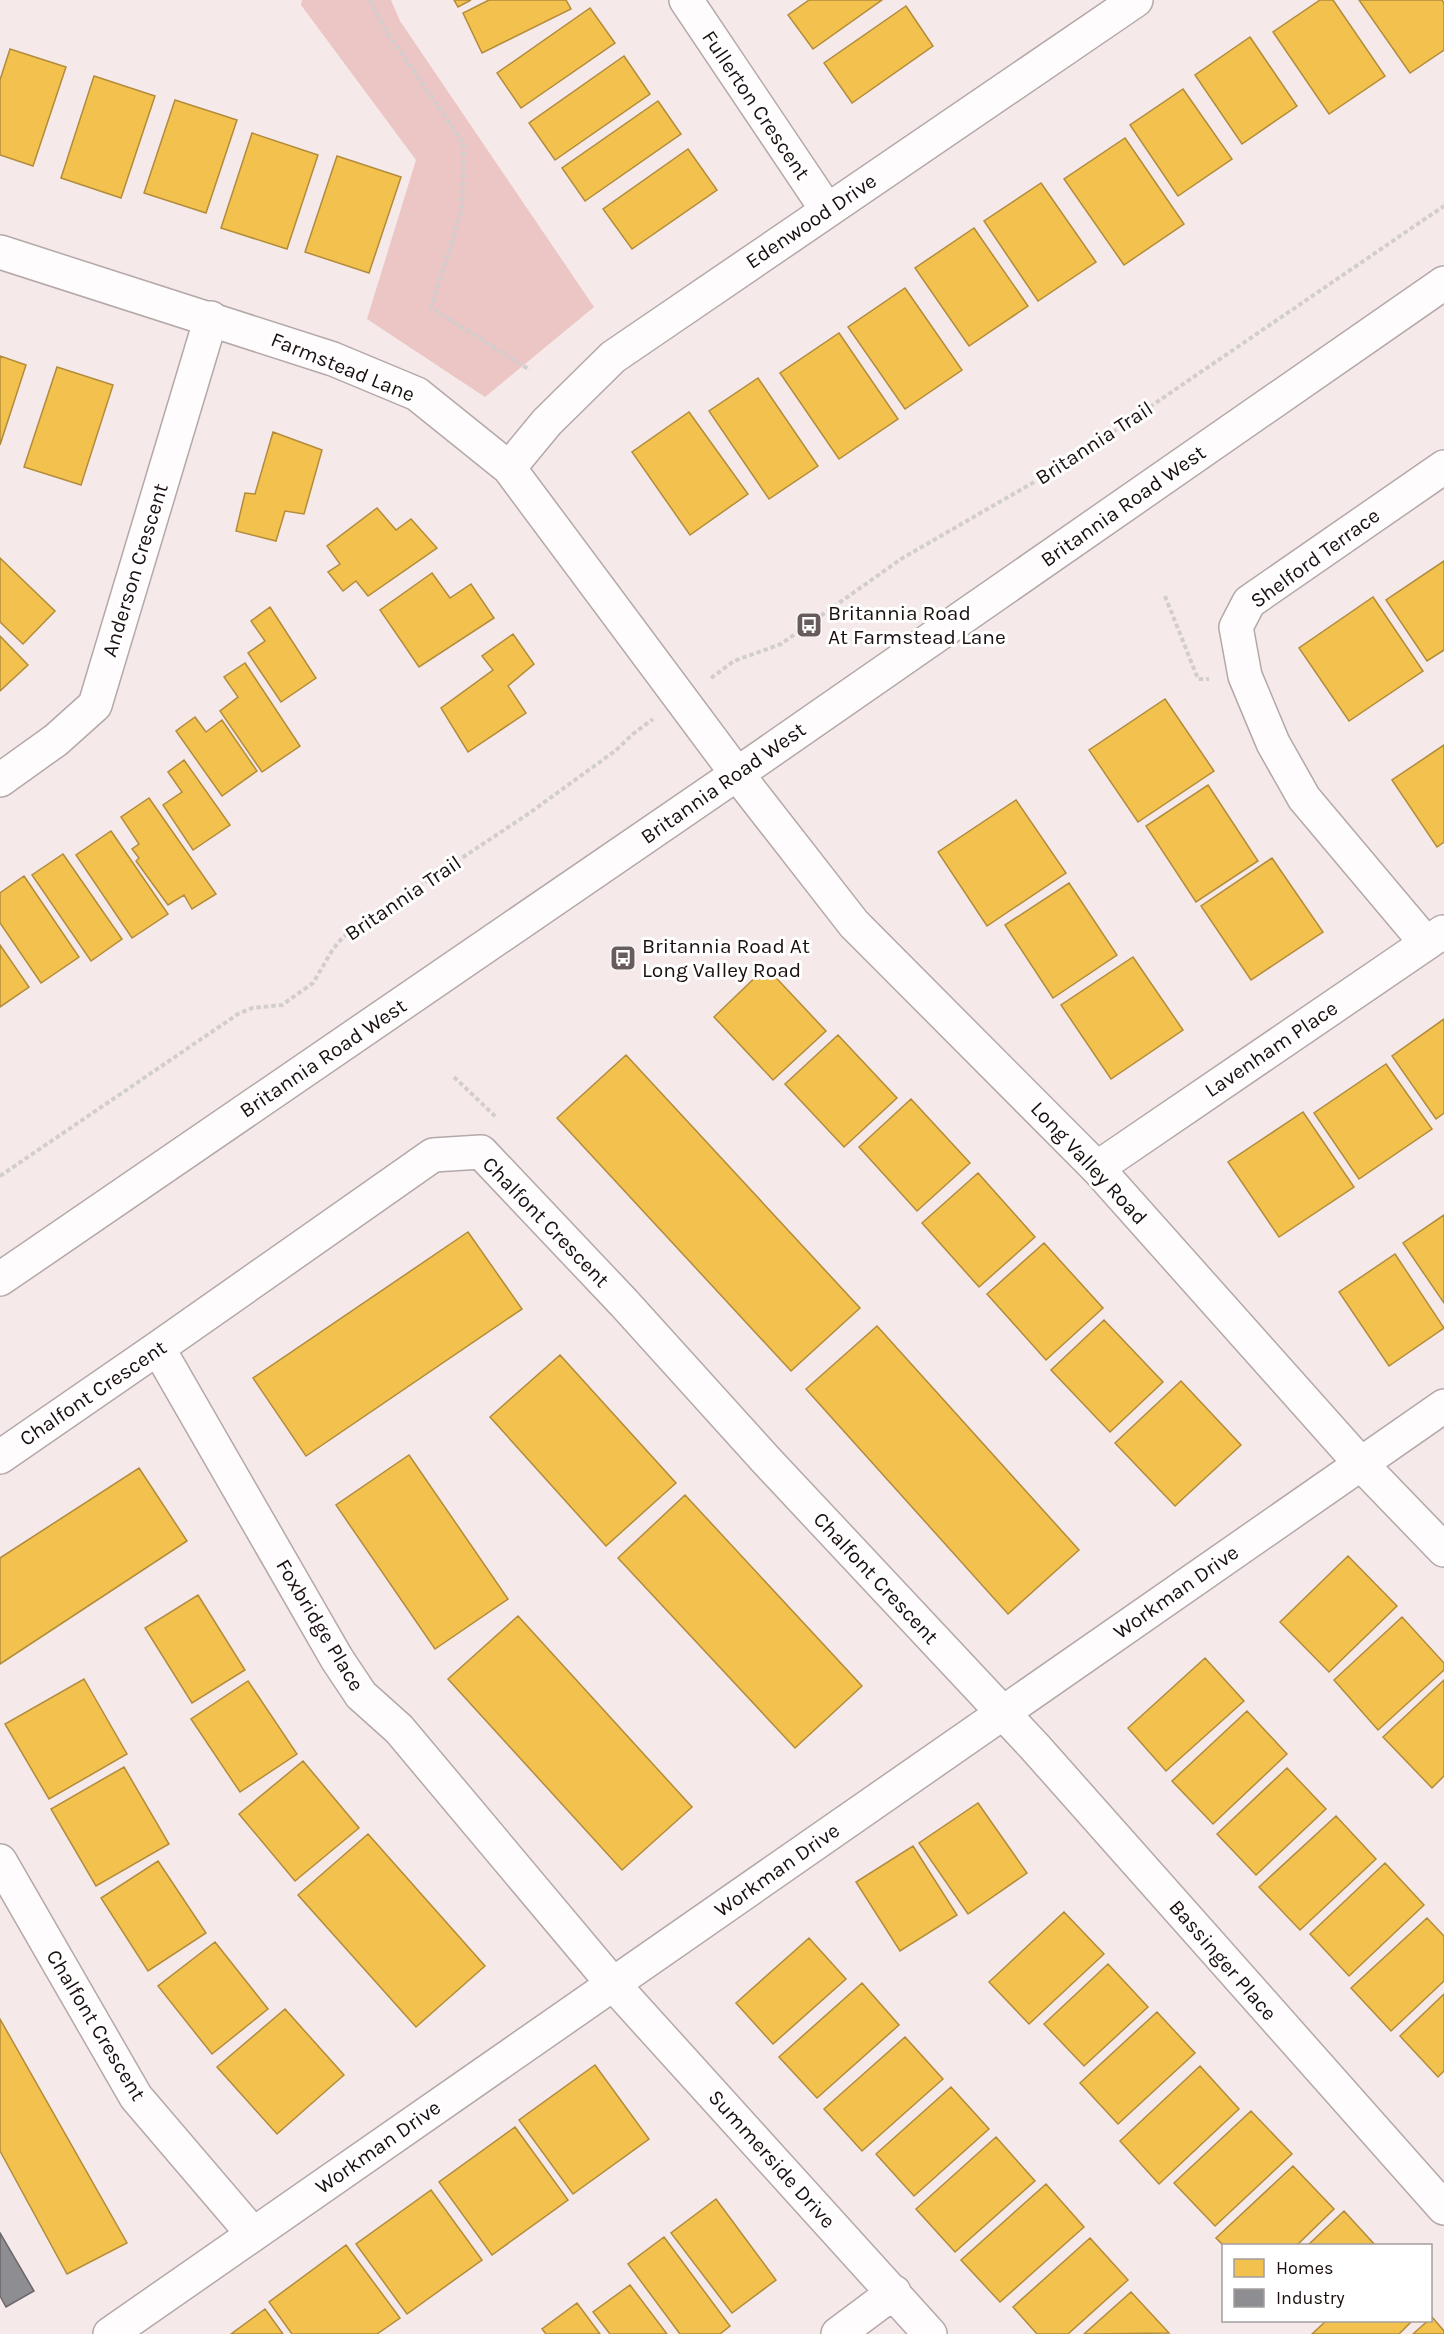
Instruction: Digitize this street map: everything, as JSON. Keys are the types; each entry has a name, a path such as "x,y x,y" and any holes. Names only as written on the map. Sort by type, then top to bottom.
{"street":[{"name":"Fullerton Crescent","path":"686,0 827,210"},
{"name":"Edenwood Drive","path":"509,468 547,422 613,357 1136,0"},
{"name":"Farmstead Lane","path":"0,252 333,359 417,394 509,468 737,774"},
{"name":"Britannia Road West","path":"0,1279 737,774 1444,283"},
{"name":"Anderson Crescent","path":"0,780 56,740 95,705 211,318"},
{"name":"Shelford Terrace","path":"1435,937 1304,798 1273,743 1245,676 1236,627 1249,602 1444,467"},
{"name":"Long Valley Road","path":"737,774 854,924 1097,1168 1360,1463 1444,1550"},
{"name":"Lavenham Place","path":"1097,1168 1435,937"},
{"name":"Chalfont Crescent","path":"0,1457 433,1155 481,1152 624,1303 766,1461 1002,1713"},
{"name":"Foxbridge Place","path":"158,1348 337,1659 361,1695 399,1729 613,1984"},
{"name":"Workman Drive","path":"110,2334 1444,1406"},
{"name":"Bassinger Place","path":"1002,1713 1034,1746 1444,2208"},
{"name":"Chalfont Crescent","path":"0,1861 136,2097 253,2234"},
{"name":"Summerside Drive","path":"613,1984 930,2334"},
{"path":"838,2334 894,2292"}],"path":[{"path":"370,0 386,31 464,144 462,208 431,308 530,370"},
{"name":"Britannia Trail","path":"734,661 781,644 901,559 1072,460 1444,206"},
{"path":"1165,596 1198,680 1245,676"},
{"name":"Britannia Trail","path":"0,1176 238,1014 252,1008 282,1005 313,983 343,937 528,814 615,751 633,734"}],"shaded area":[{"path":"302,0 391,0 400,21 594,307 485,397 367,319 416,160 301,5"}],"building: Homes":[{"path":"454,0 471,0 458,7"},
{"path":"489,0 566,0 571,9 482,53 463,13"},
{"path":"809,0 882,0 813,49 788,15"},
{"path":"1320,0 1333,0 1385,76 1329,114 1273,32"},
{"path":"1359,0 1442,0 1444,3 1444,50 1410,73"},
{"path":"906,6 933,46 852,103 824,63"},
{"path":"590,8 615,43 521,108 497,73"},
{"path":"1250,37 1297,106 1242,144 1195,75"},
{"path":"10,49 66,67 33,166 0,155 0,80"},
{"path":"624,56 650,94 555,160 529,123"},
{"path":"94,76 155,96 121,198 61,178"},
{"path":"1183,89 1232,159 1178,196 1130,125"},
{"path":"175,100 237,120 206,213 144,193"},
{"path":"658,101 681,134 585,201 562,168"},
{"path":"252,133 318,155 287,249 221,228"},
{"path":"1125,138 1184,224 1124,265 1064,179"},
{"path":"688,149 717,190 632,249 603,209"},
{"path":"337,156 401,177 369,273 305,252"},
{"path":"1041,183 1096,262 1038,301 984,221"},
{"path":"974,228 1028,306 969,346 915,268"},
{"path":"905,288 962,370 905,409 848,327"},
{"path":"839,333 898,419 839,459 780,373"},
{"path":"0,356 26,365 0,445"},
{"path":"57,367 113,385 81,485 24,467"},
{"path":"758,378 818,466 769,499 709,411"},
{"path":"689,412 748,494 690,535 632,452"},
{"path":"273,432 322,450 304,514 285,511 276,541 236,531 245,493 255,494"},
{"path":"377,508 396,530 411,519 437,548 368,596 356,581 343,591 328,572 340,564 327,546"},
{"path":"0,558 55,611 23,644 0,622"},
{"path":"1444,561 1444,650 1427,661 1386,600"},
{"path":"432,573 450,598 471,584 494,618 419,667 380,610"},
{"path":"1373,597 1423,671 1349,721 1299,648"},
{"path":"270,607 316,678 281,702 248,653 265,641 251,621"},
{"path":"513,634 534,664 508,686 526,713 468,752 441,708 493,670 482,656"},
{"path":"0,636 28,665 0,691"},
{"path":"245,663 300,746 262,772 220,711 238,697 224,677"},
{"path":"1165,699 1214,771 1138,822 1089,750"},
{"path":"195,717 206,732 222,720 257,771 222,796 176,731"},
{"path":"1444,745 1444,842 1437,847 1392,780"},
{"path":"184,760 230,825 193,850 163,805 182,792 168,772"},
{"path":"1208,785 1258,861 1196,902 1146,826"},
{"path":"149,798 216,894 192,909 184,895 168,905 136,861 139,858 132,849 139,844 121,817"},
{"path":"1016,800 1066,873 987,926 938,852"},
{"path":"111,831 168,914 132,938 76,855"},
{"path":"63,854 122,939 91,961 32,875"},
{"path":"1272,858 1323,932 1251,980 1201,906"},
{"path":"24,876 79,957 41,983 0,923 0,893"},
{"path":"1069,883 1117,955 1053,998 1005,925"},
{"path":"0,945 29,987 0,1007"},
{"path":"1133,957 1183,1030 1111,1079 1061,1005"},
{"path":"766,967 826,1031 773,1080 714,1017"},
{"path":"1444,1019 1444,1113 1436,1119 1392,1056"},
{"path":"838,1035 897,1098 844,1147 785,1084"},
{"path":"626,1055 860,1308 791,1371 557,1118"},
{"path":"1386,1064 1432,1129 1359,1179 1314,1113"},
{"path":"911,1099 970,1163 917,1211 859,1147"},
{"path":"1303,1112 1354,1187 1279,1237 1228,1162"},
{"path":"978,1173 1035,1237 979,1287 922,1223"},
{"path":"1444,1215 1444,1303 1403,1243"},
{"path":"468,1232 522,1309 306,1456 253,1378"},
{"path":"1044,1243 1103,1308 1046,1360 987,1294"},
{"path":"1395,1254 1444,1328 1389,1366 1339,1292"},
{"path":"1104,1320 1163,1382 1110,1432 1051,1370"},
{"path":"877,1326 1079,1550 1008,1614 806,1389"},
{"path":"560,1355 676,1483 606,1546 490,1417"},
{"path":"1181,1381 1241,1445 1175,1506 1115,1443"},
{"path":"409,1455 508,1599 435,1649 336,1505"},
{"path":"139,1468 187,1541 0,1664 0,1558"},
{"path":"685,1495 862,1686 795,1748 618,1558"},
{"path":"1348,1556 1397,1606 1329,1672 1280,1622"},
{"path":"198,1595 245,1670 192,1703 145,1628"},
{"path":"518,1616 692,1807 622,1870 448,1679"},
{"path":"1402,1617 1444,1663 1444,1670 1378,1730 1334,1680"},
{"path":"1205,1658 1244,1701 1166,1771 1128,1728"},
{"path":"84,1679 127,1754 49,1799 5,1724"},
{"path":"1444,1680 1444,1776 1432,1788 1383,1737"},
{"path":"248,1681 297,1754 240,1792 191,1719"},
{"path":"1247,1711 1287,1754 1213,1824 1172,1781"},
{"path":"303,1761 359,1828 295,1881 239,1814"},
{"path":"124,1767 169,1844 96,1886 51,1809"},
{"path":"1287,1768 1326,1809 1256,1875 1217,1834"},
{"path":"978,1803 1027,1873 968,1914 919,1843"},
{"path":"1336,1816 1376,1859 1300,1930 1259,1887"},
{"path":"368,1834 485,1966 416,2027 298,1895"},
{"path":"913,1846 957,1915 900,1951 856,1882"},
{"path":"158,1861 206,1933 148,1971 101,1898"},
{"path":"1385,1863 1424,1905 1349,1976 1310,1934"},
{"path":"1064,1912 1104,1954 1029,2024 989,1982"},
{"path":"1427,1918 1444,1936 1444,1981 1391,2031 1351,1988"},
{"path":"809,1938 846,1979 773,2044 736,2003"},
{"path":"215,1942 268,2009 212,2054 158,1986"},
{"path":"1108,1964 1148,2007 1084,2066 1044,2024"},
{"path":"862,1983 899,2025 817,2098 779,2057"},
{"path":"1444,1994 1444,2071 1438,2077 1400,2036"},
{"path":"285,2009 344,2075 277,2134 217,2067"},
{"path":"1157,2012 1195,2053 1118,2124 1080,2083"},
{"path":"0,2019 127,2243 67,2274 0,2151"},
{"path":"905,2037 943,2079 862,2151 824,2109"},
{"path":"595,2065 649,2139 573,2194 519,2120"},
{"path":"1200,2066 1239,2109 1159,2184 1120,2141"},
{"path":"951,2087 989,2129 914,2196 876,2154"},
{"path":"1251,2111 1292,2154 1215,2226 1174,2183"},
{"path":"515,2127 568,2200 492,2255 439,2182"},
{"path":"996,2137 1035,2181 955,2252 916,2209"},
{"path":"1293,2166 1334,2209 1298,2244 1222,2244 1216,2238"},
{"path":"1046,2184 1084,2227 1000,2302 961,2260"},
{"path":"431,2190 482,2260 407,2314 356,2244"},
{"path":"716,2199 776,2280 732,2313 671,2233"},
{"path":"1344,2211 1374,2244 1309,2244"},
{"path":"664,2237 730,2326 720,2334 680,2334 628,2264"},
{"path":"1090,2238 1128,2280 1068,2334 1037,2334 1013,2307"},
{"path":"346,2245 400,2318 377,2334 292,2334 269,2302"},
{"path":"630,2285 667,2334 610,2334 593,2312"},
{"path":"1131,2292 1169,2333 1084,2334"},
{"path":"577,2303 600,2334 546,2334 542,2329"},
{"path":"265,2309 283,2334 231,2334"},
{"path":"1432,2317 1444,2331 1444,2334 1413,2334 1426,2322 1432,2322"},
{"path":"1325,2322 1411,2322 1399,2334 1312,2334"}],"building: Industry":[{"path":"0,2233 34,2291 6,2307 0,2296"}],"place":[{"name":"Britannia Road At Farmstead Lane","path":"809,625"},
{"name":"Britannia Road At Long Valley Road","path":"623,958"}]}
